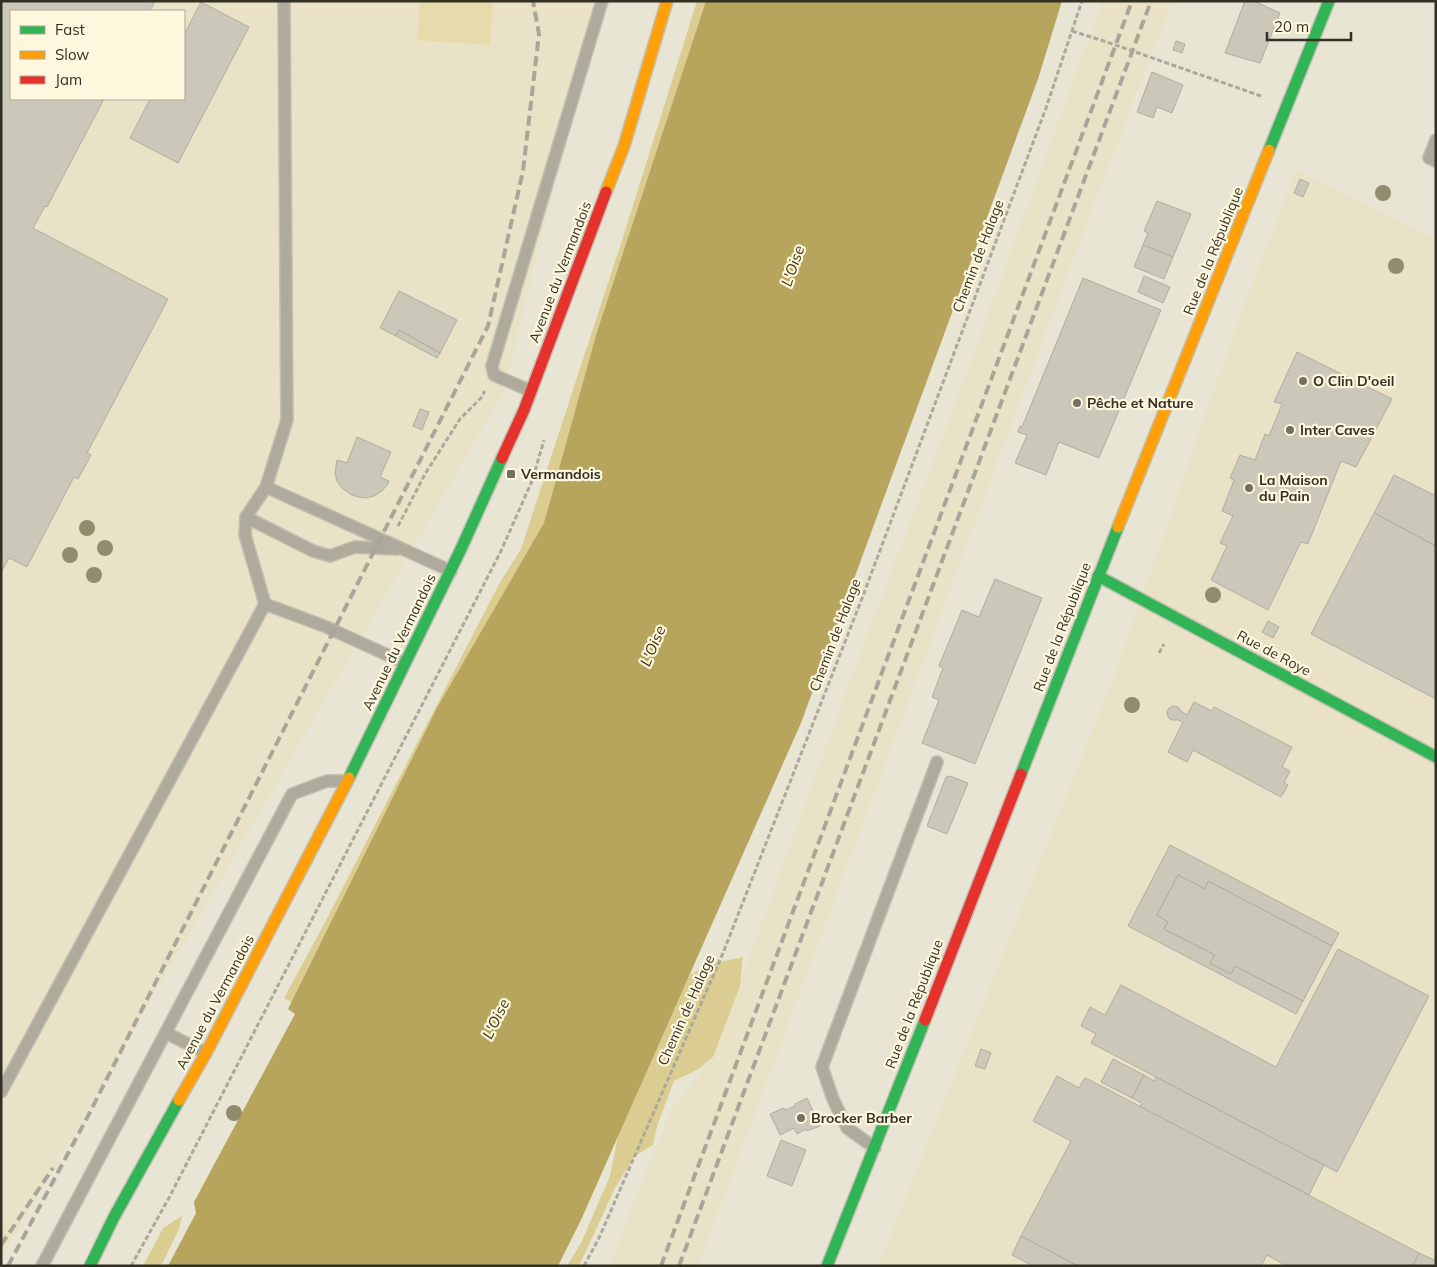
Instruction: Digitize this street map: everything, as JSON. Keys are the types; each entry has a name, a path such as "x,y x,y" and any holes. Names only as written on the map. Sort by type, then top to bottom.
{"main road":[{"name":"Avenue du Vermandois","path":"90,1266 114,1217 206,1053 347,781 450,571 520,418 624,146 666,1"},
{"name":"Rue de la République","path":"827,1266 875,1148 1098,576 1329,1"},
{"name":"Rue de Roye","path":"1098,576 1436,757"}],"lane":[{"path":"1,1092 265,604 245,535 246,518 266,487 286,420 284,1"},
{"path":"531,392 494,375 492,366 602,1"},
{"path":"1436,140 1429,158 1436,161"},
{"path":"266,487 450,571"},
{"path":"246,518 313,551 330,556 355,547 404,549"},
{"path":"265,604 324,626 405,662"},
{"path":"875,1148 847,1128 832,1099 822,1067 937,762"},
{"path":"42,1266 292,794 327,781 347,781"},
{"path":"166,1033 206,1053"}],"path":[{"name":"Chemin de Halage","path":"584,1266 599,1238 723,953 861,601 1046,108 1082,1"},
{"path":"1072,31 1287,106"},
{"path":"389,543 425,474 460,420 481,398 494,375"}],"shaded area":[{"path":"1,1 598,1 504,391 1,1259"},
{"path":"420,1 493,1 490,45 417,40"},
{"path":"697,1 724,1 535,555 309,998 291,1002 284,998 499,584 521,549 624,234"},
{"path":"1102,1 1172,1 1068,273 698,1266 609,1266 671,1110 713,1057 852,675 969,367"},
{"path":"1296,170 1436,240 1436,1266 878,1266 1112,682 1239,319"},
{"path":"743,957 740,986 713,1057 697,1070 674,1081 658,1123 653,1145 635,1156 615,1188 579,1266 567,1266 581,1243 610,1176 623,1112 690,975 710,964"},
{"path":"182,1216 179,1229 161,1266 143,1266 163,1228"}],"water":[{"name":"L'Oise","path":"706,1 1062,1 1038,79 801,723 581,1220 558,1266 168,1266 196,1213 194,1202 295,1014 288,1009 437,708 544,523 597,332"}],"building":[{"path":"1,1 155,1 150,10 10,10 10,100 103,100 47,207 45,206 33,228 168,299 87,453 91,455 78,479 74,477 27,567 9,558 1,572"},
{"path":"1245,1 1254,1 1280,13 1260,63 1225,53"},
{"path":"201,2 249,27 178,163 130,138 149,100 185,100 185,33"},
{"path":"1176,41 1185,44 1182,53 1173,50"},
{"path":"1152,72 1183,85 1172,113 1157,107 1153,118 1137,112"},
{"path":"1300,179 1309,183 1303,197 1294,193"},
{"path":"1157,201 1191,214 1173,257 1143,245 1148,233 1144,231"},
{"path":"1143,245 1173,257 1164,279 1134,267"},
{"path":"1144,276 1170,287 1163,303 1138,292"},
{"path":"1083,278 1161,310 1099,458 1059,442 1046,475 1015,463 1027,435 1018,432 1020,426 1022,427"},
{"path":"399,291 457,320 440,353 399,330 396,336 380,328"},
{"path":"399,330 440,353 437,358 396,336"},
{"path":"1297,352 1392,399 1356,467 1341,461 1308,544 1301,542 1268,610 1211,580 1227,546 1220,543 1233,516 1222,511 1234,480 1230,478 1240,455 1255,460 1265,434 1269,436 1282,404 1274,402"},
{"path":"420,409 429,412 422,430 413,426"},
{"path":"357,437 391,452 380,477 389,481 387,485 374,496 366,498 350,494 342,488 337,481 335,473 337,460 347,463"},
{"path":"1394,475 1436,496 1436,546 1374,513"},
{"path":"1374,513 1436,546 1436,699 1311,634"},
{"path":"995,579 1042,598 975,764 922,743 939,700 932,697 943,668 939,666 962,610 979,617"},
{"path":"1268,621 1279,627 1273,638 1262,632"},
{"path":"1194,702 1212,711 1214,707 1292,747 1282,767 1290,771 1284,783 1288,785 1281,797 1193,750 1187,762 1168,752 1183,722 1171,720 1168,717 1167,712 1169,708 1173,706 1178,707 1187,715"},
{"path":"950,776 968,783 947,834 927,826 946,777"},
{"path":"1170,845 1339,933 1332,946 1208,881 1205,889 1178,875 1157,915 1168,922 1164,929 1215,955 1210,963 1231,974 1235,966 1303,1001 1296,1014 1128,926"},
{"path":"1178,875 1205,889 1208,881 1332,946 1303,1001 1235,966 1231,974 1210,963 1215,955 1164,929 1168,922 1157,915"},
{"path":"1338,949 1429,996 1337,1172 1091,1043 1096,1034 1081,1026 1090,1007 1105,1015 1121,985 1276,1067"},
{"path":"981,1049 991,1053 985,1069 975,1066"},
{"path":"1113,1059 1144,1075 1132,1098 1101,1082"},
{"path":"1144,1075 1154,1081 1156,1077 1324,1165 1309,1195 1140,1107 1142,1103 1132,1098"},
{"path":"1057,1076 1079,1088 1086,1078 1419,1253 1413,1266 1287,1266 1267,1255 1261,1266 1078,1266 1021,1236 1071,1141 1033,1121"},
{"path":"807,1098 820,1126 807,1131 806,1129 797,1134 794,1128 780,1135 770,1114 795,1106 795,1104"},
{"path":"781,1140 806,1150 792,1186 767,1176"},
{"path":"1021,1236 1078,1266 1033,1266 1012,1255"},
{"path":"1419,1253 1436,1261 1436,1266 1413,1266"}],"railway":[{"path":"8,1266 88,1116 488,326 523,171 539,34 533,1"},
{"path":"661,1266 1132,1"},
{"path":"679,1266 1151,1"},
{"path":"1,1245 53,1168"}],"traffic: fast":[{"path":"1269,150 1329,1"},
{"path":"349,778 461,549 502,458"},
{"path":"1021,774 1118,527"},
{"path":"1098,576 1436,757"},
{"path":"827,1266 925,1020"},
{"path":"90,1266 114,1217 179,1100"}],"traffic: slow":[{"path":"606,192 624,146 667,1"},
{"path":"1118,527 1269,150"},
{"path":"179,1100 206,1053 349,778"}],"traffic: jam":[{"path":"502,458 524,410 606,192"},
{"path":"925,1020 1021,774"}],"place":[{"name":"O Clin D'oeil","path":"1303,381"},
{"name":"Pêche et Nature","path":"1077,403"},
{"name":"Inter Caves","path":"1290,430"},
{"name":"Vermandois","path":"511,474"},
{"name":"La Maison du Pain","path":"1249,488"},
{"name":"Brocker Barber","path":"801,1118"}]}
